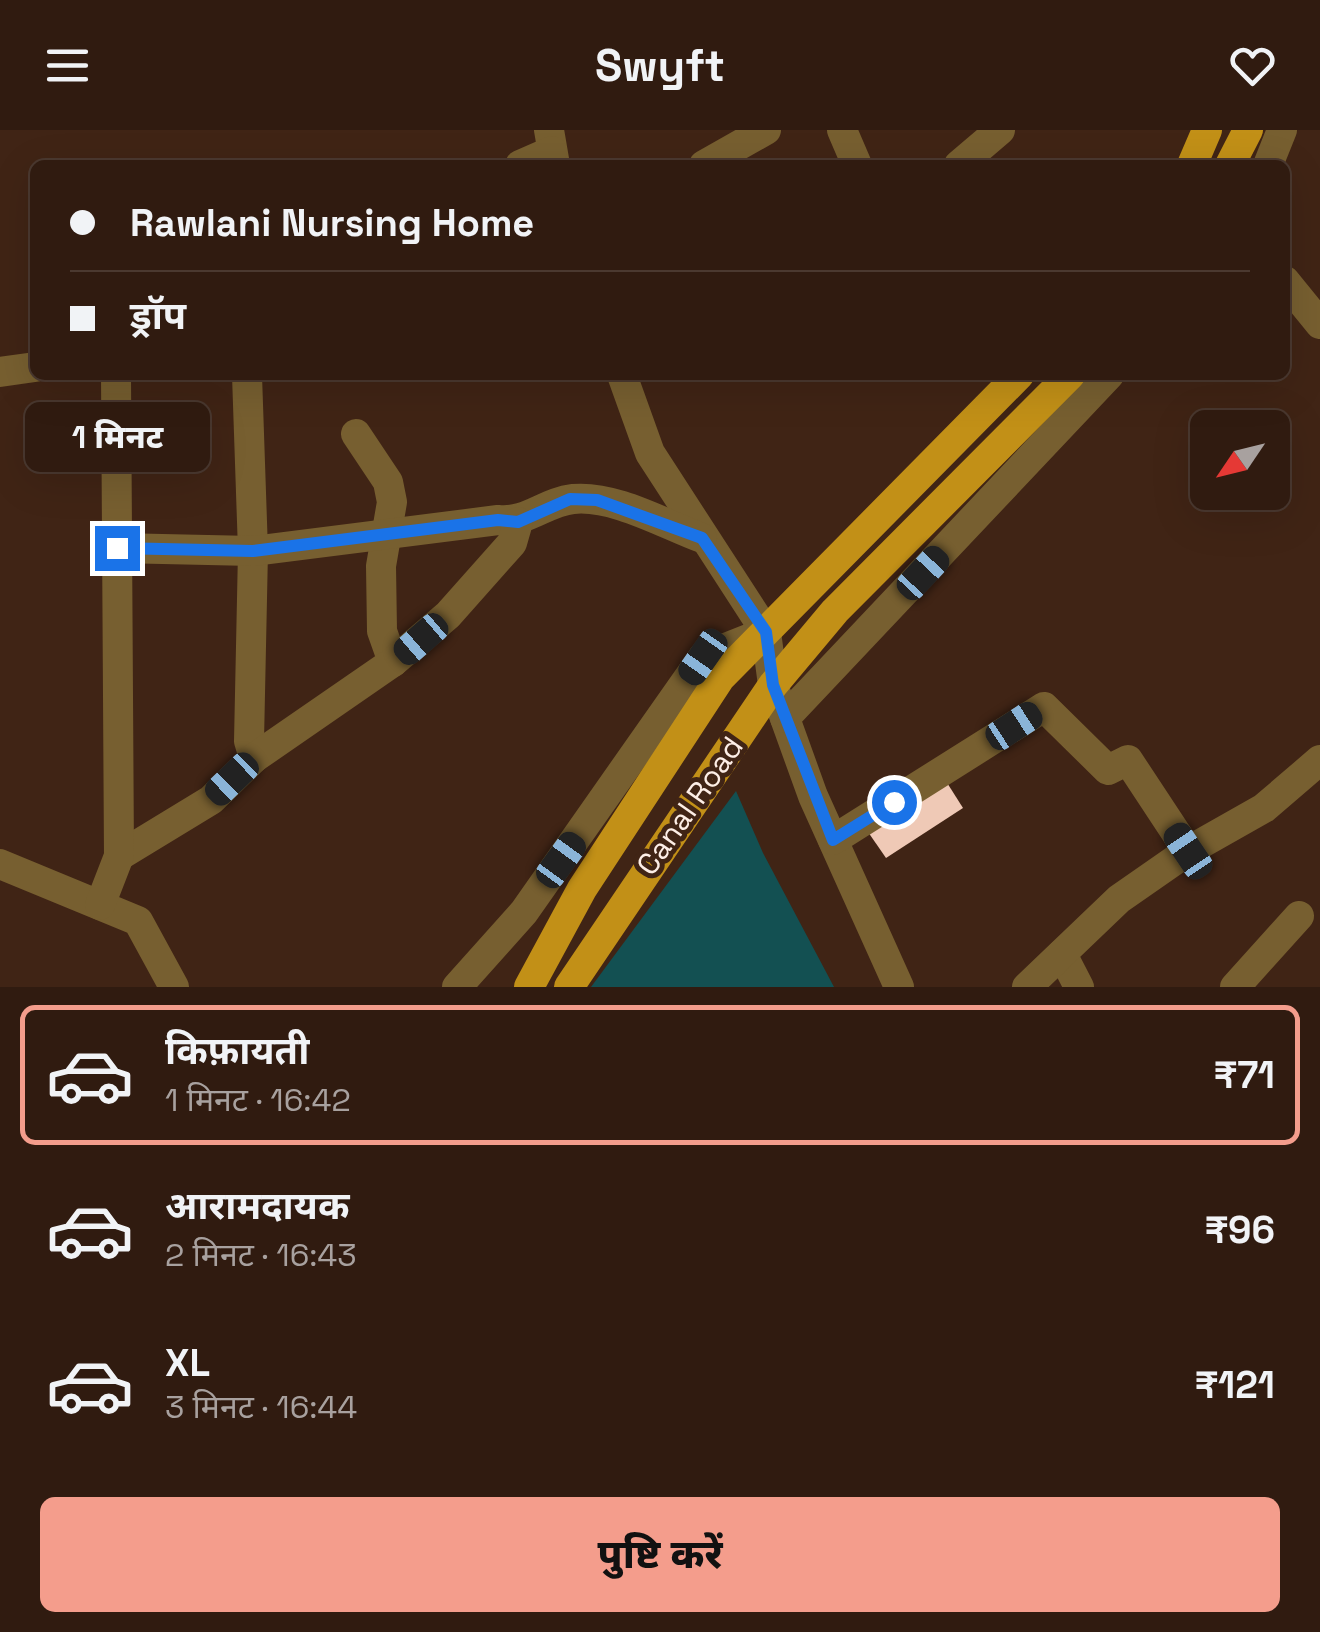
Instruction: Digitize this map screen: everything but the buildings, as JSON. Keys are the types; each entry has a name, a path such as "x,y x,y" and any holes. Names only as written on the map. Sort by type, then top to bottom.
{"main road":[{"path":"1194,160 1207,130"},
{"path":"1233,160 1248,130"},
{"name":"Canal Road","path":"529,987 582,889 720,678 1014,380"},
{"name":"Canal Road","path":"569,987 773,685 835,612 1065,380"}],"street":[{"path":"713,160 766,130"},
{"path":"842,130 855,160"},
{"path":"965,160 1000,130"},
{"path":"1270,160 1282,130"},
{"path":"1290,287 1320,324"},
{"path":"0,372 30,368"},
{"path":"100,905 119,856 116,380"},
{"path":"247,380 253,551 248,741 254,758"},
{"path":"624,380 650,453 766,632 773,685 785,718 898,987"},
{"path":"785,718 1103,380"},
{"path":"356,434 388,482 392,502 382,566 382,632 394,662"},
{"path":"117,548 253,551 498,520 518,522 570,499 597,500 702,538"},
{"path":"119,856 211,800 254,758 394,662 448,615 512,543 518,522"},
{"path":"457,987 524,912 703,657 766,632"},
{"path":"833,840 1044,707 1108,770 1128,760 1188,851"},
{"path":"1027,987 1119,900 1188,851 1264,808 1320,760"},
{"path":"0,864 138,920 174,987"},
{"path":"1235,987 1300,916"},
{"path":"1062,954 1078,987"}],"water":[{"path":"736,791 763,853 834,987 591,987"}],"route":[{"path":"117,548 253,551 498,520 518,522 570,499 597,500 702,538 766,632 773,685 833,840 894,802"}]}
